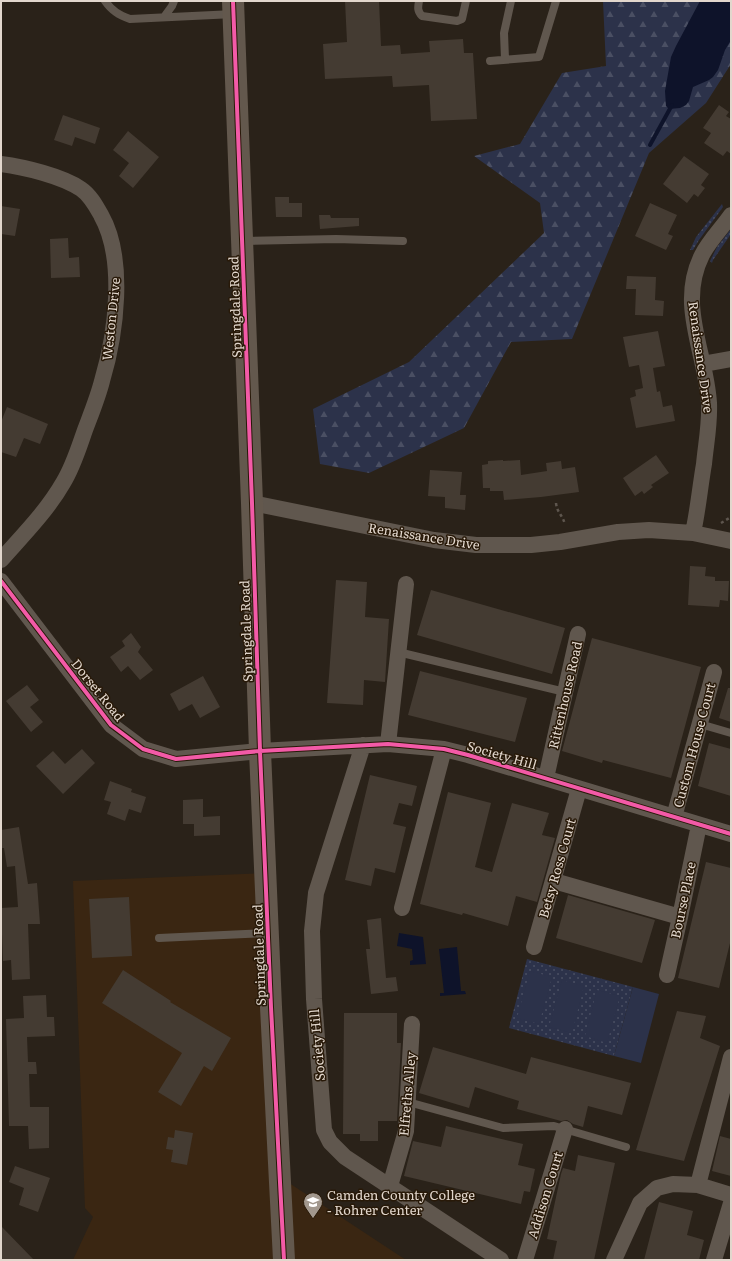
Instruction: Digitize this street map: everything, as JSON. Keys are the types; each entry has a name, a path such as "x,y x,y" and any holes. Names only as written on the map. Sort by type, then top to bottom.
{"main road":[{"name":"Springdale Road","path":"234,8 260,751 284,1260"}],"street":[{"name":"Weston Drive","path":"1,164 17,166 61,179 82,189 95,205 105,222 113,244 116,272 115,305 110,350 102,382 79,446 64,481 49,505 1,560"},
{"name":"Renaissance Drive","path":"694,533 709,422 709,399 703,364 692,317 693,281 698,263 703,253 731,215"},
{"path":"703,364 731,359"},
{"name":"Renaissance Drive","path":"252,503 434,540 481,545 531,546 631,531 666,530 694,533 731,541"},
{"name":"Dorset Road","path":"1,581 111,725 143,749 176,758 260,751"},
{"path":"388,744 406,584"},
{"name":"Rittenhouse Road","path":"546,778 578,634"},
{"name":"Custom House Court","path":"674,818 714,672"},
{"name":"Society Hill","path":"260,751 388,744 444,749 731,834"},
{"name":"Society Hill","path":"363,745 316,893 312,930 314,998 324,1130 330,1142 345,1156 501,1260"},
{"path":"402,908 444,749"},
{"name":"Betsy Ross Court","path":"534,947 579,789"},
{"name":"Bourse Place","path":"667,974 699,825"},
{"path":"554,881 680,917"},
{"name":"Elfreths Alley","path":"390,1186 406,1131 412,1024"},
{"path":"698,1185 722,1102 731,1057"},
{"name":"Addison Court","path":"525,1260 565,1129"},
{"path":"614,1260 640,1203 656,1188 673,1184 698,1185 731,1195"},
{"path":"714,1260 731,1203"}],"lane":[{"path":"105,1 112,10 120,16 130,18 164,17 234,8"},
{"path":"164,17 174,1"},
{"path":"419,1 418,9 422,16 458,21 462,19 466,1"},
{"path":"505,59 504,33 511,1"},
{"path":"490,60 539,57 556,1"},
{"path":"243,241 336,239 403,241"},
{"path":"398,652 565,692"},
{"path":"700,724 731,733"},
{"path":"159,938 268,933"},
{"path":"408,1102 503,1128 554,1126 626,1148"}],"path":[{"path":"556,502 557,509 564,518 565,525"},
{"path":"721,523 731,517"}],"shaded area":[{"path":"700,1 731,1 731,40 725,50 718,70 713,77 693,87 689,101 686,105 680,108 669,109 666,106 665,91 671,57"},
{"path":"265,873 280,1177 406,1260 73,1260 93,1217 85,1208 73,881"},
{"path":"399,933 423,937 426,964 410,965 410,961 413,960 412,949 397,946"},
{"path":"457,947 461,991 465,991 466,994 440,996 440,993 444,993 439,949"}],"green space":[{"path":"603,1 731,1 731,64 706,103 649,153 572,339 511,342 464,428 369,473 320,464 313,409 409,362 544,233 540,203 474,156 520,144 562,73 606,66"},
{"path":"722,204 723,207 693,250 690,250 696,237"},
{"path":"731,229 731,234 712,263 710,261 717,247"},
{"path":"527,959 633,987 614,1056 509,1028"},
{"path":"530,971 552,977 539,1024 517,1018"},
{"path":"562,980 584,986 572,1033 549,1027"},
{"path":"633,987 659,994 641,1063 614,1056"},
{"path":"597,990 620,996 607,1043 585,1036"}],"building":[{"path":"345,1 379,1 381,46 400,45 401,54 430,52 429,41 463,39 464,53 473,53 477,119 431,121 429,85 393,87 392,76 325,79 323,44 347,42"},
{"path":"719,105 729,112 726,116 731,119 731,154 727,151 723,156 704,143 711,133 703,128"},
{"path":"63,115 100,128 95,144 75,137 72,146 54,140"},
{"path":"128,131 159,157 133,188 119,176 129,163 113,150"},
{"path":"684,156 709,174 701,185 705,188 698,197 694,194 687,203 663,184"},
{"path":"275,197 289,197 289,203 302,203 302,217 276,217"},
{"path":"650,203 677,215 668,234 673,236 666,250 635,236"},
{"path":"1,206 20,209 15,236 1,234"},
{"path":"319,215 330,215 331,218 359,218 359,226 320,229"},
{"path":"68,238 69,258 79,257 80,277 51,278 50,239"},
{"path":"627,276 656,277 655,300 664,301 663,316 635,315 636,289 626,289"},
{"path":"658,331 665,366 653,368 657,392 660,391 663,407 672,405 675,421 636,428 630,398 636,396 635,390 643,388 639,365 629,367 623,337"},
{"path":"7,407 48,424 40,444 24,438 16,457 1,452 1,422"},
{"path":"656,455 669,473 651,485 653,487 644,494 642,491 635,496 623,478"},
{"path":"520,460 521,475 547,471 546,463 561,461 562,469 575,467 579,492 504,500 503,491 490,491 490,488 483,488 482,465 488,464 488,461"},
{"path":"430,470 462,472 460,495 466,495 465,510 445,508 445,497 428,496"},
{"path":"690,566 706,567 705,576 715,577 715,581 729,581 728,601 720,600 719,607 688,605"},
{"path":"336,580 367,582 365,617 389,619 385,682 364,680 363,705 327,703"},
{"path":"431,590 565,628 552,674 417,635"},
{"path":"131,633 141,647 138,652 153,670 140,680 128,666 121,672 110,657 125,646 122,641"},
{"path":"592,638 701,667 671,778 603,760 602,763 562,751"},
{"path":"420,671 527,698 515,742 408,715"},
{"path":"203,676 220,707 200,718 192,704 179,711 170,694"},
{"path":"27,685 39,700 30,707 43,722 31,732 6,701"},
{"path":"728,688 731,688 731,722 719,718"},
{"path":"709,743 731,749 731,796 698,786"},
{"path":"82,749 95,763 63,794 36,766 53,751 65,764"},
{"path":"370,775 417,786 412,806 399,803 393,824 406,827 395,873 375,868 371,886 345,880"},
{"path":"110,781 132,789 131,792 146,797 141,813 129,809 125,821 107,814 111,802 104,800"},
{"path":"448,792 491,803 475,867 492,872 512,803 549,813 542,835 555,838 537,902 516,896 508,926 463,913 462,915 420,904"},
{"path":"203,799 203,817 220,816 220,835 194,836 194,824 183,824 183,800"},
{"path":"19,827 28,884 37,883 40,924 28,924 30,979 12,980 11,960 3,961 1,908 18,907 15,866 7,867 4,848 1,848 1,830"},
{"path":"706,862 731,868 731,939 719,988 678,978"},
{"path":"568,895 655,920 642,963 556,938"},
{"path":"129,897 132,956 92,958 89,899"},
{"path":"381,918 386,978 396,977 398,991 371,994 366,949 370,949 367,920"},
{"path":"123,970 171,1001 170,1002 231,1038 212,1071 204,1066 181,1106 158,1092 182,1053 102,1003"},
{"path":"46,995 47,1017 54,1017 55,1036 27,1037 28,1062 36,1062 37,1074 29,1074 30,1107 49,1107 49,1148 29,1149 28,1126 9,1126 6,1019 24,1018 23,996"},
{"path":"677,1011 706,1016 700,1038 720,1046 684,1161 636,1150"},
{"path":"344,1013 397,1013 397,1043 401,1043 397,1121 378,1121 378,1141 360,1141 360,1134 343,1134"},
{"path":"433,1047 526,1074 531,1057 631,1083 622,1115 588,1106 583,1127 573,1124 567,1120 561,1121 517,1109 519,1101 475,1087 469,1108 419,1093"},
{"path":"446,1126 523,1144 518,1165 535,1169 530,1192 524,1191 521,1204 404,1176 413,1141 441,1147"},
{"path":"175,1130 193,1133 187,1165 171,1162 173,1150 166,1149 168,1137 174,1138"},
{"path":"720,1136 731,1139 731,1176 712,1171"},
{"path":"578,1155 615,1163 594,1260 553,1260 557,1241 547,1239 561,1174 563,1168 575,1171"},
{"path":"15,1166 50,1178 38,1212 19,1205 24,1188 9,1182"},
{"path":"659,1202 693,1211 687,1235 704,1240 699,1260 644,1260"},
{"path":"1,1226 34,1260 1,1260"}],"waterway":[{"path":"650,145 672,105"}],"cycle path":[{"path":"233,1 260,751 284,1260"},
{"path":"1,581 111,725 143,749 176,759 260,751 388,744 444,749 731,834"}],"place":[{"name":"Camden County College - Rohrer Center","path":"313,1219"}]}
